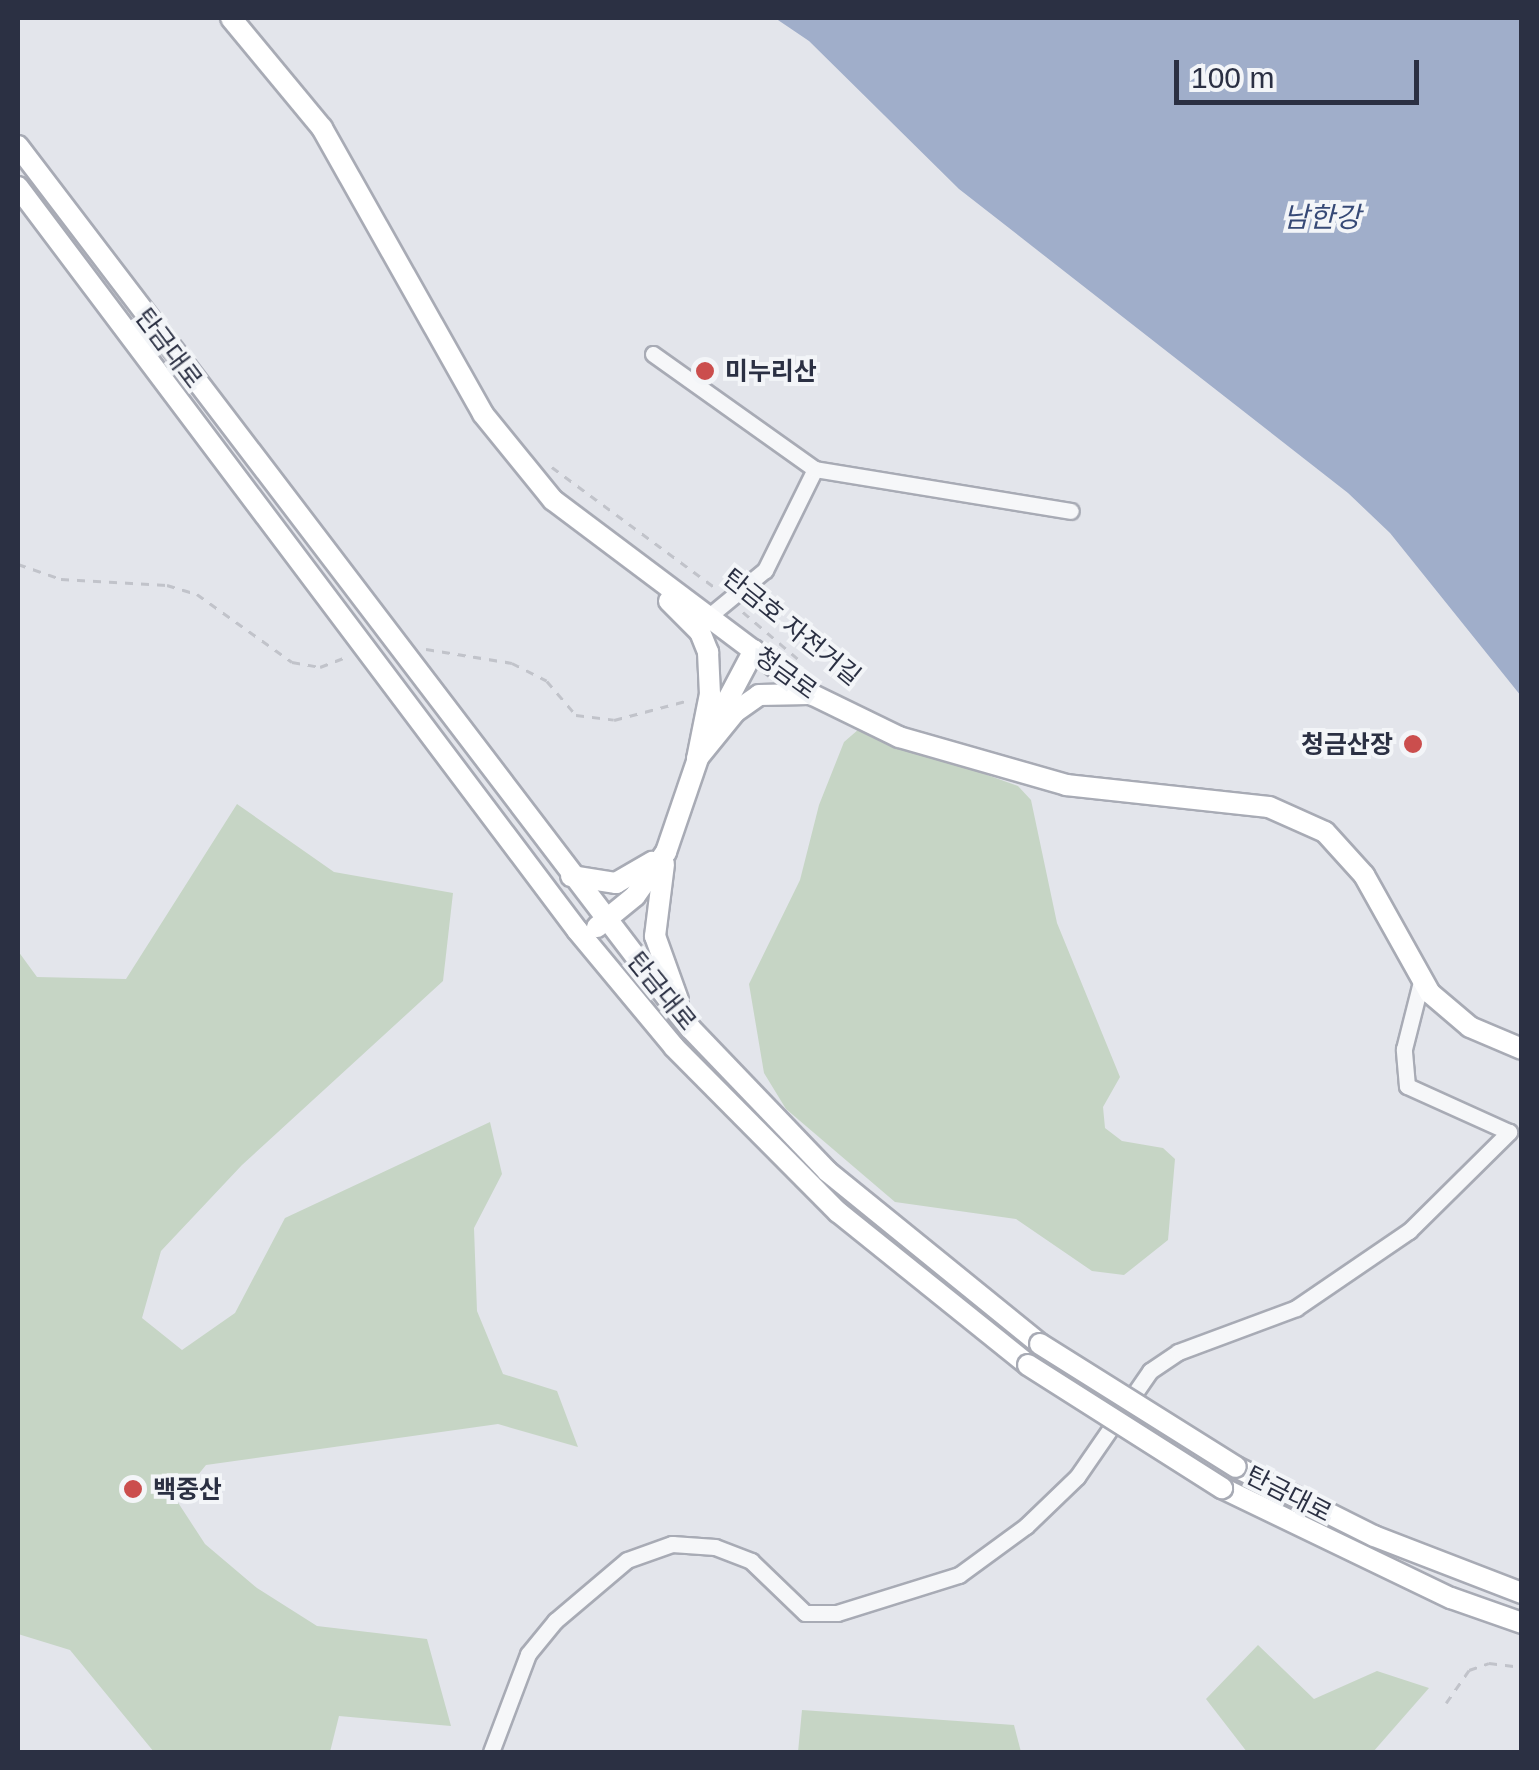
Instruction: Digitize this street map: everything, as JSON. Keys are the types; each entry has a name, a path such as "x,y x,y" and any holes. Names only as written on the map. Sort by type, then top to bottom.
{"main road":[{"name":"청금로","path":"231,18 322,128 509,452 553,500 813,695 900,737 1011,774 1237,801 1295,816 1348,852 1421,982 1470,1027 1522,1050"},
{"name":"탄금대로","path":"18,146 691,1029 827,1172 1040,1344 1236,1466 1374,1536 1522,1593"},
{"name":"탄금대로","path":"18,186 583,937 749,1128 926,1290 1028,1364 1222,1488 1435,1590 1522,1623"},
{"path":"629,560 700,632 710,694 697,760 666,852 655,936 691,1029"},
{"path":"697,760 754,650"},
{"path":"697,760 735,712 759,695 813,695"},
{"path":"571,876 597,884 629,880 666,852"},
{"path":"583,937 635,896 666,852"}],"street":[{"path":"653,354 815,470 1071,511"},
{"path":"708,617 766,570 815,470"},
{"path":"492,1752 528,1654 555,1621 627,1560 672,1544 715,1547 750,1560 806,1613 837,1614 959,1575 1026,1526 1077,1477 1150,1371 1178,1352 1310,1299 1409,1231 1515,1133 1407,1086 1404,1049 1421,982"}],"path":[{"name":"탄금호 자전거길","path":"544,462 731,601 810,670"},
{"path":"18,564 61,579 166,586 197,594 292,662 320,667 343,658"},
{"path":"414,647 512,662 547,682 576,715 614,720 710,694"},
{"path":"1446,1704 1469,1670 1488,1664 1522,1667"}],"green space":[{"path":"859,729 1018,786 1031,800 1057,923 1120,1077 1103,1107 1105,1128 1122,1141 1163,1148 1175,1159 1168,1240 1124,1275 1092,1271 1016,1219 895,1202 786,1109 764,1073 749,984 800,880 819,805 844,742"},
{"path":"237,804 334,872 453,893 443,981 242,1165 161,1251 142,1318 182,1350 235,1313 285,1218 490,1122 502,1174 474,1228 477,1311 503,1374 557,1391 578,1447 498,1424 206,1465 177,1501 205,1544 257,1588 317,1626 427,1639 451,1726 339,1716 330,1752 154,1752 70,1650 18,1634 18,951 37,977 126,979"},
{"path":"1258,1645 1314,1699 1377,1671 1429,1688 1373,1752 1247,1752 1206,1699"},
{"path":"802,1710 1014,1725 1021,1752 798,1752"}],"water":[{"name":"남한강","path":"775,18 1521,18 1521,696 1390,533 1348,493 959,189 809,41"}],"place":[{"name":"미누리산","path":"705,371"},
{"name":"청금산장","path":"1413,744"},
{"name":"백중산","path":"133,1489"}]}
